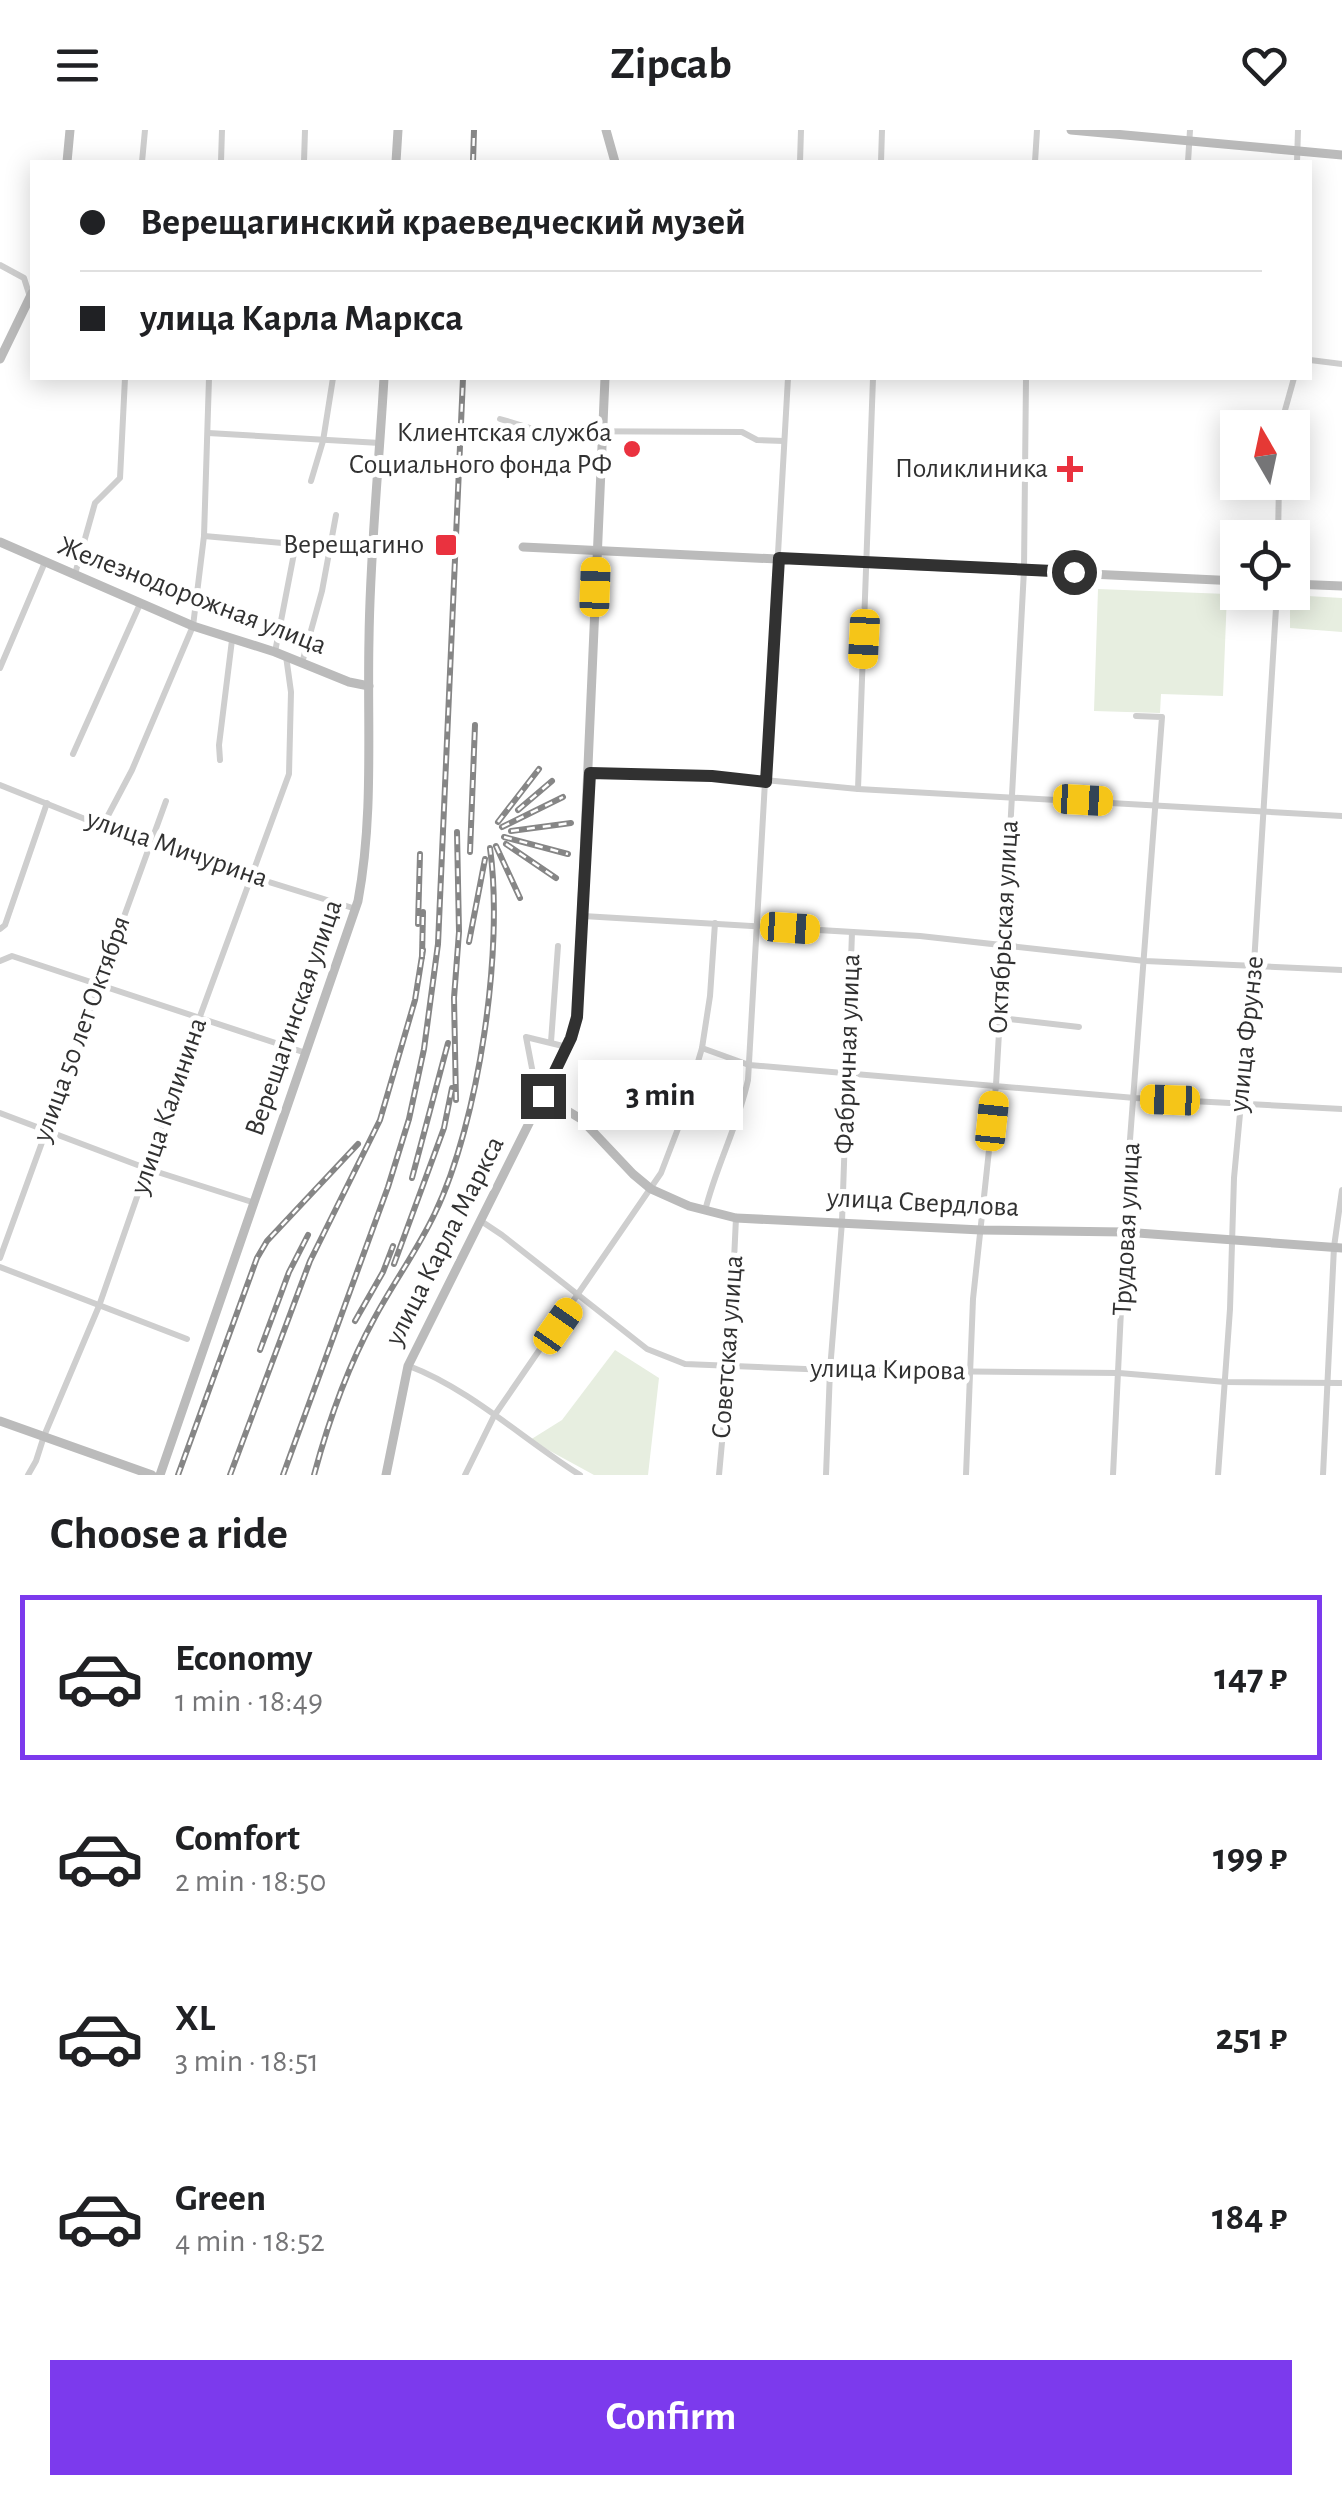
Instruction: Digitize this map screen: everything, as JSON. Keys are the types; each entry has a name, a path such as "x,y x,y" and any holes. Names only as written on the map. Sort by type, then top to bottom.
{"street":[{"path":"67,160 70,130"},
{"path":"142,160 146,130"},
{"path":"222,130 222,160"},
{"path":"304,160 305,130"},
{"path":"396,160 398,130"},
{"path":"606,130 614,160"},
{"path":"800,160 801,130"},
{"path":"881,160 882,130"},
{"path":"1035,160 1036,130"},
{"path":"1071,130 1190,136 1342,155"},
{"path":"1297,160 1298,130"},
{"path":"0,266 24,278 30,293"},
{"path":"0,359 30,302"},
{"path":"1312,360 1342,364"},
{"path":"75,574 95,503 120,478 125,380"},
{"path":"103,825 132,770 193,626 204,536 209,380"},
{"path":"311,480 323,440 332,380"},
{"name":"Верещагинская улица","path":"160,1475 356,909 368,806 373,551 384,380"},
{"name":"улица Карла Маркса","path":"386,1475 408,1366 567,1047 578,1006 606,380"},
{"path":"705,1211 711,1185 738,1120 749,1065 788,380"},
{"path":"858,790 872,380"},
{"name":"Октябрьская улица","path":"966,1475 970,1372 996,1085 1004,946 1024,570 1026,380"},
{"path":"1285,410 1293,380"},
{"path":"500,419 532,430 742,432 754,439 784,440"},
{"path":"208,433 380,443"},
{"path":"302,663 336,514"},
{"path":"204,536 373,551"},
{"name":"Железнодорожная улица","path":"0,542 193,626 369,686"},
{"name":"улица Калинина","path":"28,1475 99,1306 290,774 291,692 281,654 296,543"},
{"path":"523,548 1220,580"},
{"path":"0,668 45,562"},
{"path":"1310,585 1342,586"},
{"path":"73,754 140,604"},
{"name":"улица Фрунзе","path":"1218,1475 1226,1382 1230,1240 1254,964 1276,610"},
{"path":"0,637 12,641"},
{"path":"220,760 232,640"},
{"name":"Трудовая улица","path":"1113,1475 1124,1232 1162,718 1136,716"},
{"path":"590,773 712,776 858,790 1342,816"},
{"name":"улица Мичурина","path":"0,785 150,845 356,909"},
{"name":"улица 50 лет Октября","path":"0,1258 166,801"},
{"path":"0,929 47,803"},
{"path":"584,916 852,932 1144,961 1342,970"},
{"path":"465,1475 494,1416 651,1189 670,1152 702,1048 714,923"},
{"name":"Фабричная улица","path":"826,1475 842,1222 852,932"},
{"path":"551,1042 558,946"},
{"path":"0,961 12,956 306,1053"},
{"path":"1000,1018 1079,1027"},
{"path":"543,1096 536,1084 526,1037 567,1047"},
{"path":"702,1048 749,1065 1135,1098 1342,1110"},
{"name":"улица Свердлова","path":"543,1096 581,1120 651,1189 705,1211 736,1218 981,1230 1124,1232 1338,1247"},
{"path":"0,1112 148,1170 255,1202"},
{"path":"1322,1475 1342,1190"},
{"name":"Советская улица","path":"719,1475 730,1366 736,1218"},
{"name":"улица Кирова","path":"480,1221 646,1349 685,1364 1120,1373 1226,1382 1342,1383"},
{"path":"0,1267 188,1339"},
{"path":"408,1366 457,1389 580,1475"},
{"path":"0,1422 152,1475"}],"shaded area":[{"path":"1098,589 1220,594 1220,610 1226,610 1223,696 1161,694 1160,713 1094,711"},
{"path":"1310,596 1342,598 1342,632 1290,628 1290,610 1310,610"},
{"path":"615,1350 659,1378 648,1475 594,1475 530,1440 562,1420"}],"railway":[{"path":"473,160 474,130"},
{"path":"283,1475 388,1187 409,1119 424,1049 438,944 463,380"},
{"path":"470,852 475,725"},
{"path":"498,822 539,769"},
{"path":"518,810 552,781"},
{"path":"502,827 563,797"},
{"path":"511,831 571,823"},
{"path":"456,1100 457,832"},
{"path":"504,837 568,854"},
{"path":"506,844 556,878"},
{"path":"496,846 520,898"},
{"path":"314,1475 356,1356 435,1213 464,1131 490,984 490,848"},
{"path":"418,924 420,854"},
{"path":"469,942 485,859"},
{"path":"422,957 423,912"},
{"path":"230,1475 310,1261 380,1120 415,1000 423,950"},
{"path":"412,1178 448,1043"},
{"path":"394,1264 444,1128 452,1088"},
{"path":"178,1475 257,1258 267,1241 358,1144"},
{"path":"260,1350 289,1272 308,1235"},
{"path":"355,1321 393,1246"}],"place":[{"name":"Клиентская служба Социального фонда РФ","path":"632,449"},
{"name":"Поликлиника","path":"1070,469"},
{"name":"Верещагино","path":"446,545"}],"route":[{"path":"543,1096 577,1017 590,773 712,776 766,782 779,558 1074,572"}]}
